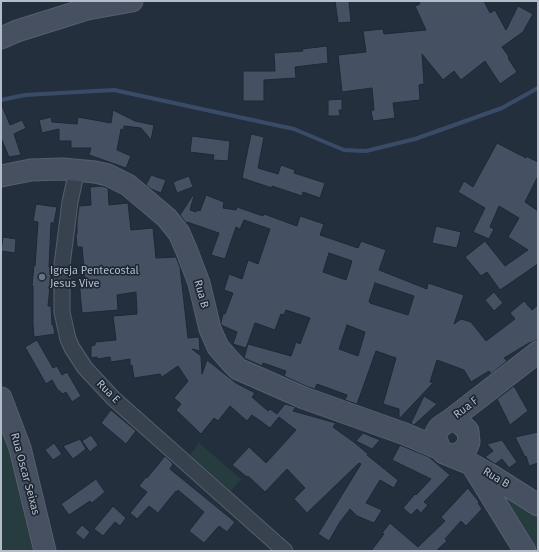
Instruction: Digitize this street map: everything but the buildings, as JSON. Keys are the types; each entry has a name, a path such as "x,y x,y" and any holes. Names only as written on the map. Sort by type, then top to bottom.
{"street":[{"path":"1,38 9,34 87,9 132,1"},
{"name":"Rua B","path":"1,176 52,168 95,172 118,179 137,192 173,225 184,244 194,270 210,330 224,354 238,369 304,398 405,434 445,452 471,464 538,505"},
{"name":"Rua E","path":"77,170 70,202 62,265 61,298 64,326 72,348 85,368 114,399 285,551"},
{"name":"Rua F","path":"446,422 538,352"},
{"name":"Rua B","path":"471,464 469,440 473,413 483,395"},
{"name":"Rua Oscar Seixas","path":"1,398 20,448 45,551"},
{"path":"405,434 446,422 455,421 460,423 468,431 469,440 467,447 459,454 445,452 436,439 436,433 446,422"},
{"path":"471,464 525,551"}],"green space":[{"path":"1,431 13,460 33,551 1,551"},
{"path":"199,443 241,479 231,491 190,455"},
{"path":"493,484 538,512 538,551 535,551"}],"waterway":[{"path":"1,100 25,95 114,90 294,129 344,150 366,151 415,139 502,108 538,88"}],"place":[{"name":"Igreja Pentecostal Jesus Vive","path":"42,277"}]}
